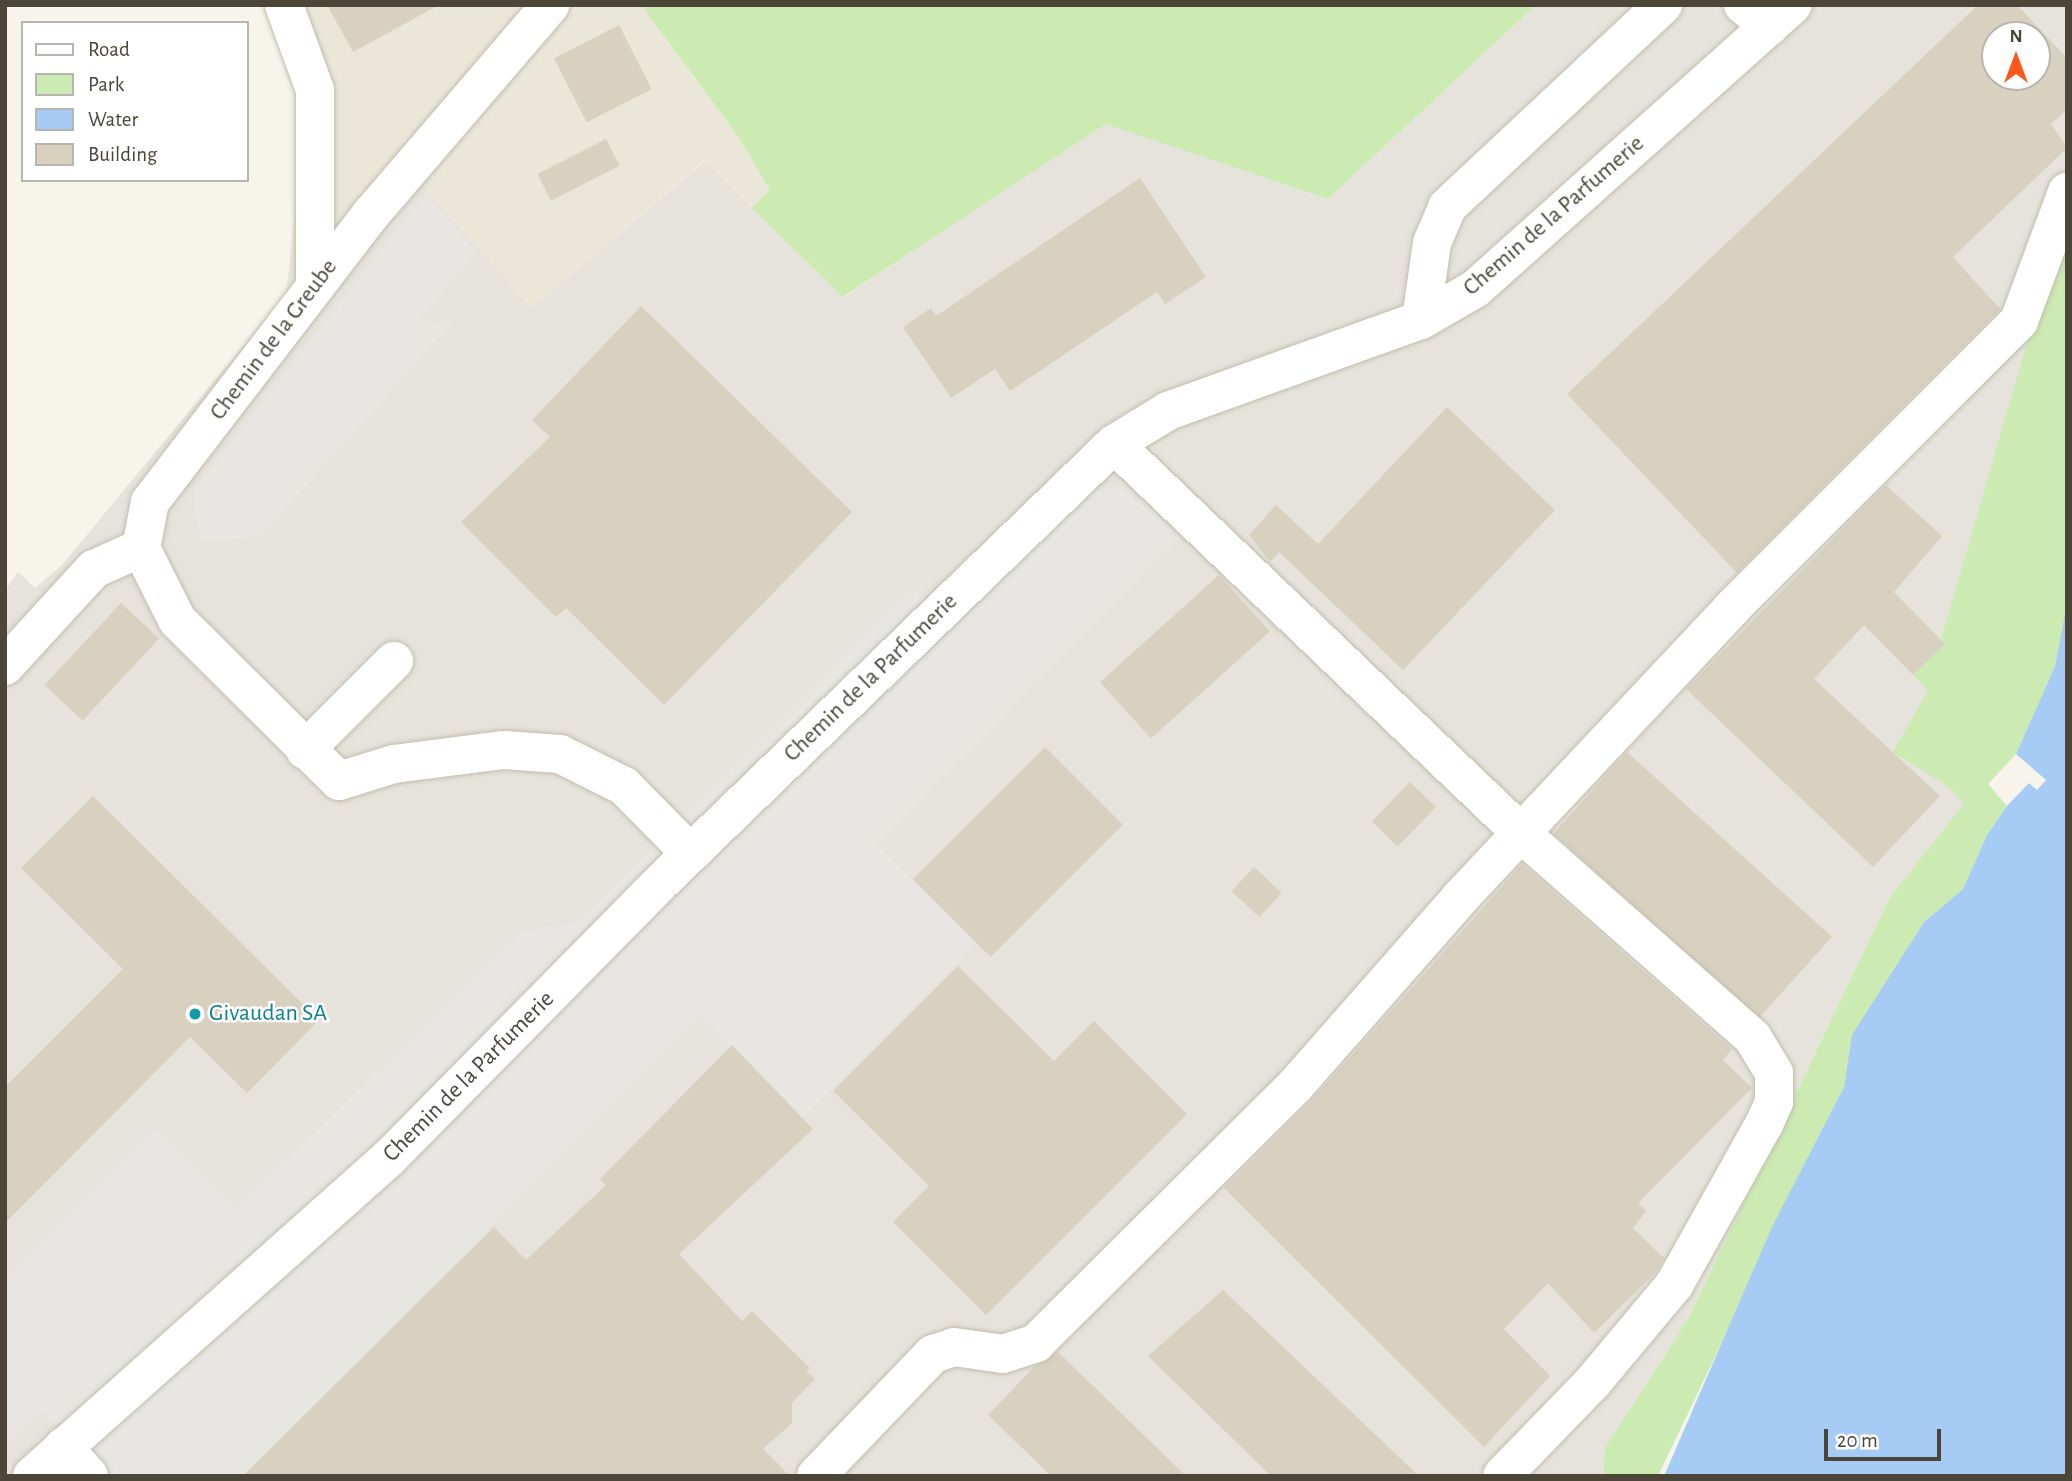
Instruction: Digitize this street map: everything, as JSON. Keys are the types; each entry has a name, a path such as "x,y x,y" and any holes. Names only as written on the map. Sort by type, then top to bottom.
{"street":[{"path":"284,5 315,90 315,287"},
{"name":"Chemin de la Greube","path":"142,548 150,502 315,287 550,5"},
{"path":"1422,320 1432,243 1447,208 1663,5"},
{"name":"Chemin de la Parfumerie","path":"32,1476 389,1158 691,854 1114,444 1168,411 1422,320 1475,289 1769,12"},
{"path":"816,1476 933,1354 954,1348 1003,1354 1026,1349 1068,1315 1295,1086 1460,898 1523,835 1841,494 2019,321 2067,192"},
{"path":"1114,444 1523,835 1752,1038 1774,1073 1776,1088 1764,1124 1674,1285 1591,1383 1502,1476"},
{"path":"5,666 94,569 142,548 177,621 339,781 394,764 504,750 560,754 614,778 691,854"},
{"path":"305,750 394,661"},
{"path":"63,1447 89,1476"}],"shaded area":[{"path":"264,5 641,5 740,139 771,190 752,208 704,161 531,308 286,294 300,166 295,82"},
{"path":"1536,5 2067,5 2067,362 1965,804 1890,897 1688,1319 1605,1448 1603,1476 5,1476 5,590 18,572 35,588 62,565 286,294 412,174 531,308 705,161 844,297 1106,123 1328,199"},
{"path":"426,194 476,253 416,322 454,320 260,537 200,542 193,491"},
{"path":"1118,487 1182,536 875,844 976,943 803,1118 701,1015 243,1476 104,1476 42,1410 5,1445 5,1277 155,1129 235,1209 525,930 576,924 912,587 951,625 1088,492"}],"green space":[{"path":"641,5 1536,5 1328,199 1106,124 843,297 752,208 770,190 740,139"},
{"path":"2067,226 2067,603 2055,666 2016,754 1988,784 2007,806 1987,835 1963,889 1924,922 1853,1035 1844,1087 1658,1476 1603,1476 1605,1448 1688,1319 1890,897 1964,804 1949,787 1893,752 1928,690 1913,675 1944,645 1941,640 2032,325"}],"water":[{"path":"2067,603 2067,1476 1664,1476 1772,1227 1844,1087 1852,1035 1924,922 1963,889 1987,835 2007,806 2029,783 2037,790 2046,780 2016,754 2055,666"}],"building":[{"path":"327,5 439,5 353,52"},
{"path":"1978,5 2017,5 2032,21 1981,21 1981,91 2051,91 2051,41 2067,58 2067,109 2051,124 2067,148 1953,257 2000,309 1737,573 1567,394"},
{"path":"619,25 652,89 587,122 554,58"},
{"path":"606,139 620,166 551,201 537,174"},
{"path":"1140,178 1206,277 1165,304 1157,292 1010,391 995,369 951,398 903,327 931,308 936,316"},
{"path":"641,306 852,512 664,705 566,608 556,617 461,522 550,437 532,420"},
{"path":"1447,407 1555,510 1403,670 1279,552 1270,562 1249,535 1276,505 1318,544"},
{"path":"1886,485 1942,536 1894,592 1945,644 1913,675 1864,625 1814,679 1940,796 1873,867 1686,689"},
{"path":"1219,575 1270,631 1151,739 1100,682"},
{"path":"121,603 159,638 83,720 45,685"},
{"path":"1045,747 1123,825 991,957 913,879"},
{"path":"1627,752 1832,937 1759,1018 1553,834"},
{"path":"1410,782 1436,807 1398,847 1372,822"},
{"name":"Givaudan SA","path":"93,796 319,1020 247,1093 190,1037 5,1223 5,1087 123,969 21,868"},
{"path":"1522,864 1732,1049 1723,1060 1752,1088 1638,1203 1646,1211 1633,1228 1664,1258 1655,1273 1594,1333 1548,1283 1504,1329 1550,1376 1484,1447 1224,1188 1311,1101"},
{"path":"1254,867 1282,893 1259,917 1231,891"},
{"path":"958,966 1054,1061 1094,1021 1187,1114 986,1315 893,1222 929,1186 833,1091"},
{"path":"732,1045 813,1129 679,1254 742,1321 752,1311 810,1368 806,1371 815,1379 792,1403 792,1423 763,1449 790,1476 243,1476 494,1227 526,1260 606,1185 600,1179"},
{"path":"1223,1290 1419,1476 1271,1476 1148,1356"},
{"path":"1058,1352 1186,1476 1051,1476 988,1415 1034,1367"}],"place":[{"name":"Givaudan SA","path":"195,1014"}]}
